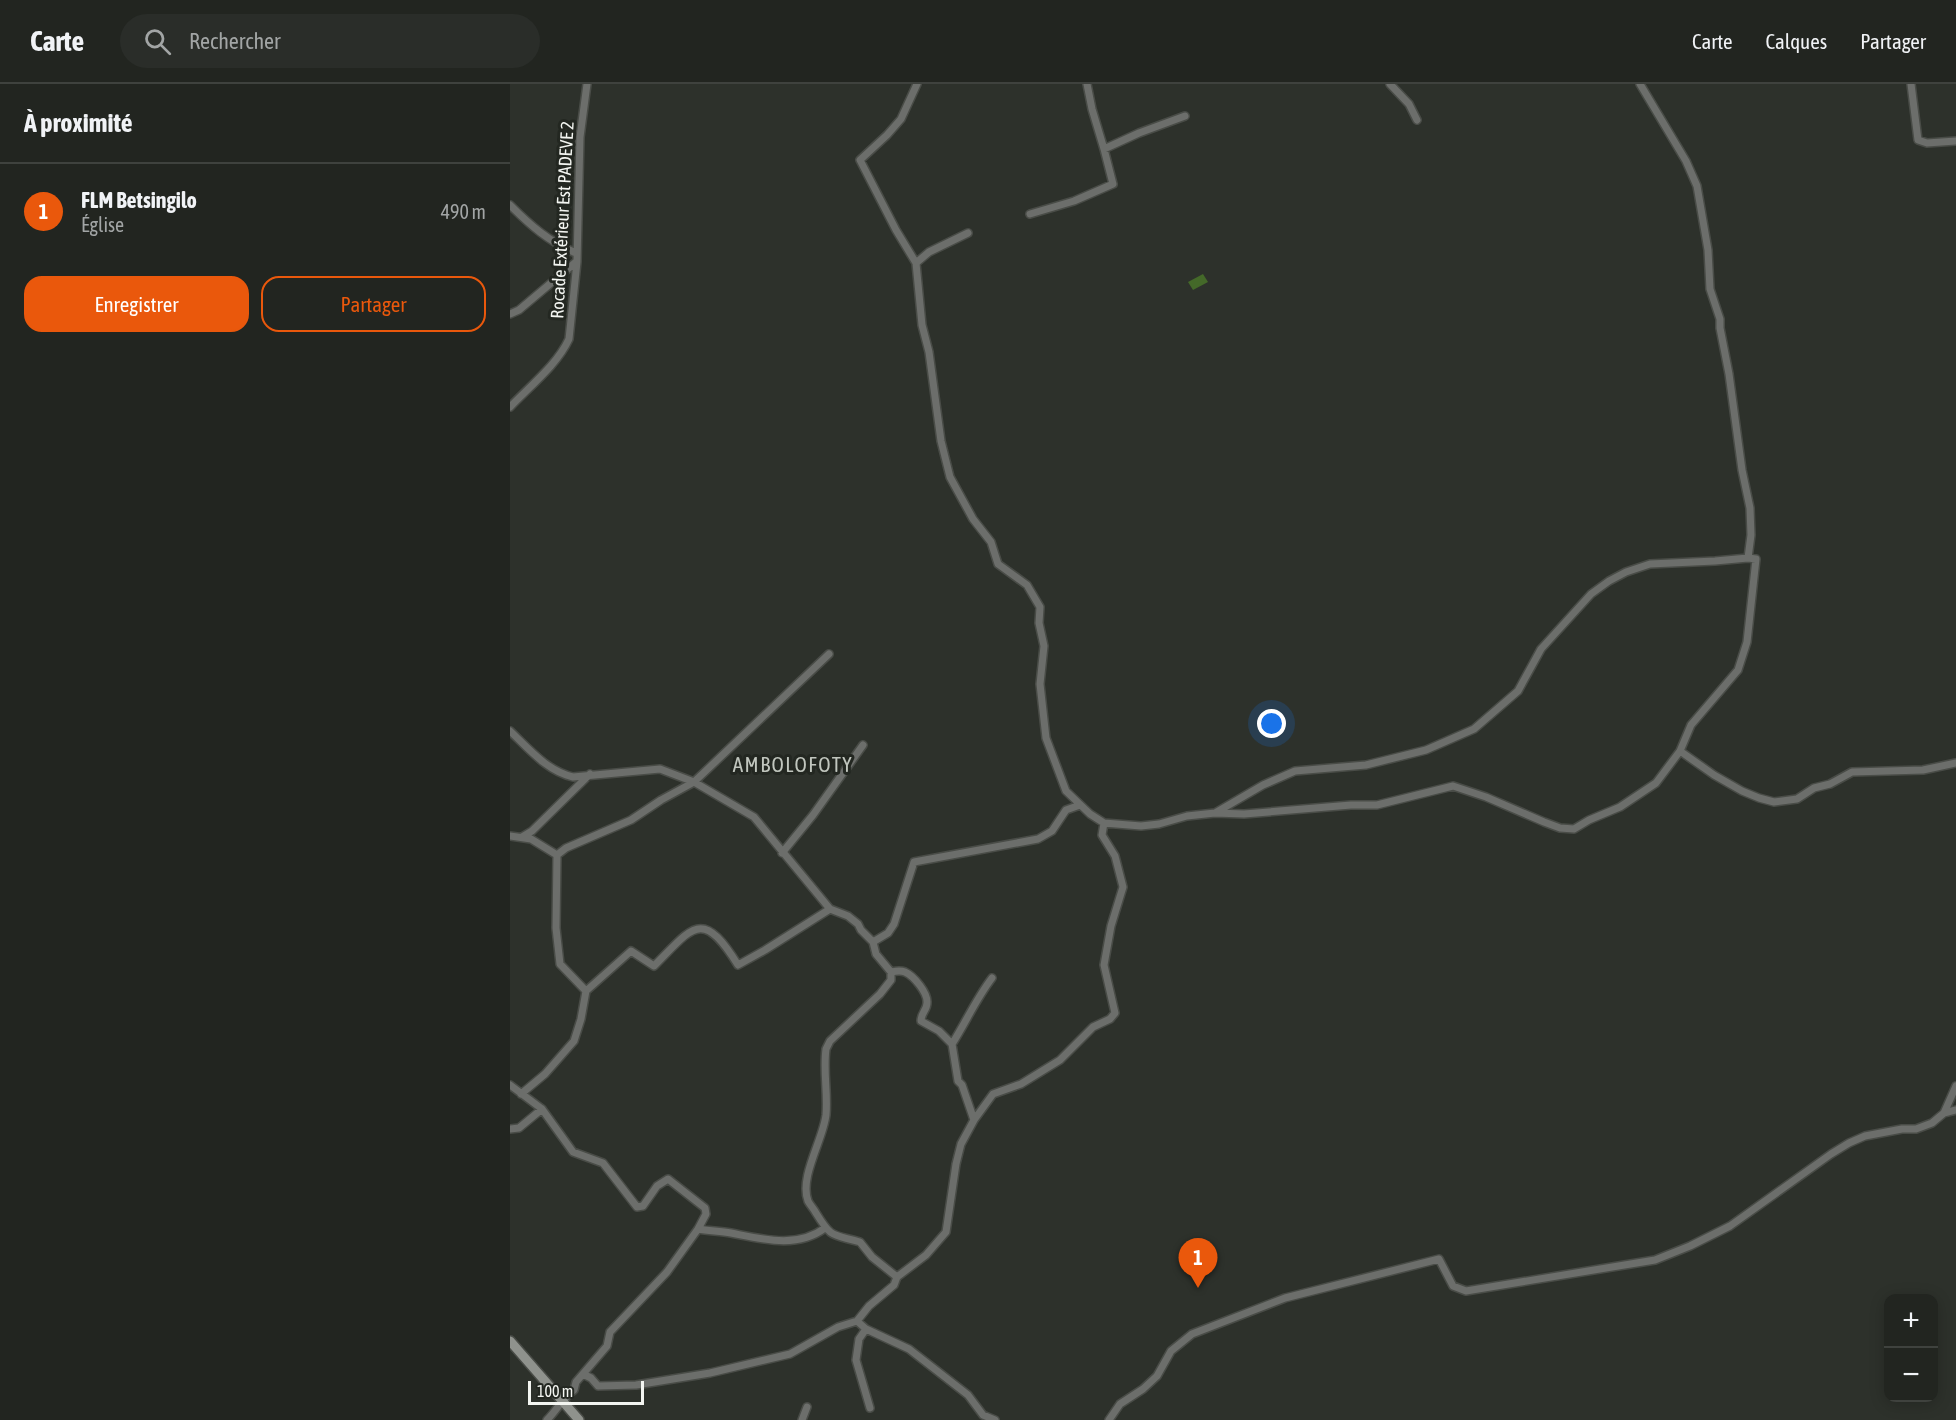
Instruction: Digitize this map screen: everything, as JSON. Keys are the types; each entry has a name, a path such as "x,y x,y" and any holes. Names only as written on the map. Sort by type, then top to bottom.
{"street":[{"name":"Rocade Extérieur Est PADEVE 2","path":"510,407 565,349 569,339 577,262 580,137 587,84"},
{"path":"917,84 901,119 860,160 896,230 916,263 922,325 929,352 941,441 950,477 973,519 991,542 998,564 1027,585 1040,607 1039,623 1044,646 1040,684 1046,738 1066,791 1090,814 1104,823 1141,826 1159,824 1187,816 1215,813 1244,814 1377,805 1454,786 1560,828 1574,829 1588,820 1620,807 1656,783 1680,752 1691,725 1738,670 1747,642 1756,559 1650,564 1626,573 1609,581 1591,594 1541,649 1518,691 1474,729 1426,750 1366,765 1295,771 1263,785 1215,813"},
{"path":"1030,214 1074,201 1113,184 1087,84"},
{"path":"1390,84 1409,104 1417,120"},
{"path":"1640,84 1686,161 1697,186 1708,250 1710,290 1720,320 1742,470 1750,508 1751,535 1748,558"},
{"path":"1911,84 1918,140 1927,143 1956,141"},
{"path":"1104,149 1185,116"},
{"path":"510,205 544,236 576,253"},
{"path":"916,263 929,252 968,234"},
{"path":"510,314 577,262"},
{"path":"556,855 566,848 631,820 694,782 829,654"},
{"path":"510,731 539,759 561,774 573,777 660,769 694,782 754,817 830,909 848,916 873,942 876,954 891,972 891,980 880,994 831,1041 826,1049 826,1115 808,1176 807,1190 808,1200 831,1234 860,1242 872,1257 897,1277"},
{"path":"782,853 813,815 862,746"},
{"path":"1680,752 1714,776 1742,791 1774,802 1797,799 1814,788 1830,784 1852,772 1916,770 1956,763"},
{"path":"521,837 532,831 590,774"},
{"path":"873,942 888,933 894,924 914,862 1038,839 1052,831 1066,810 1080,805"},
{"path":"583,1374 591,1378 598,1386 636,1386 710,1373 790,1354 838,1327 857,1321 869,1306 894,1285 897,1277 926,1255 946,1232 961,1144 974,1120 993,1094 1021,1084 1060,1060 1093,1027 1115,1013 1104,965 1111,926 1123,887 1115,856 1102,835 1104,823"},
{"path":"510,836 531,838 556,855"},
{"path":"556,855 556,928 560,964 586,991"},
{"path":"521,1094 545,1074 574,1041 586,991 631,951 654,966 690,930 699,928 708,930 724,942 738,965 830,909"},
{"path":"891,972 898,970 912,976 925,994 927,1001 921,1021 939,1031 952,1044 958,1081 962,1085 974,1120"},
{"path":"952,1044 966,1023 976,1000 992,978"},
{"path":"510,1085 542,1109 573,1152 603,1163 637,1207 643,1206 657,1186 668,1179 705,1208 706,1214 667,1272 610,1332 607,1346 576,1382 574,1390 565,1396 557,1410 547,1420"},
{"path":"1944,1113 1956,1086"},
{"path":"510,1129 519,1128 542,1109"},
{"path":"1109,1420 1120,1404 1143,1389 1157,1376 1171,1351 1192,1334 1285,1298 1439,1259 1453,1286 1466,1291 1654,1260 1704,1240 1730,1226 1849,1143 1865,1136 1924,1127 1944,1113 1956,1110"},
{"path":"698,1229 783,1242 807,1238 825,1228"},
{"path":"857,1321 866,1329 909,1349 968,1395 981,1417 995,1420"},
{"path":"866,1329 859,1339 856,1360 870,1408"},
{"path":"510,1341 579,1420"},
{"path":"802,1420 807,1407"}],"shaded area":[{"path":"1203,274 1208,282 1193,290 1188,282"}],"place":[{"name":"FLM Betsingilo","path":"1198,1288"}],"district":[{"name":"AMBOLOFOTY","path":"793,764"}]}
